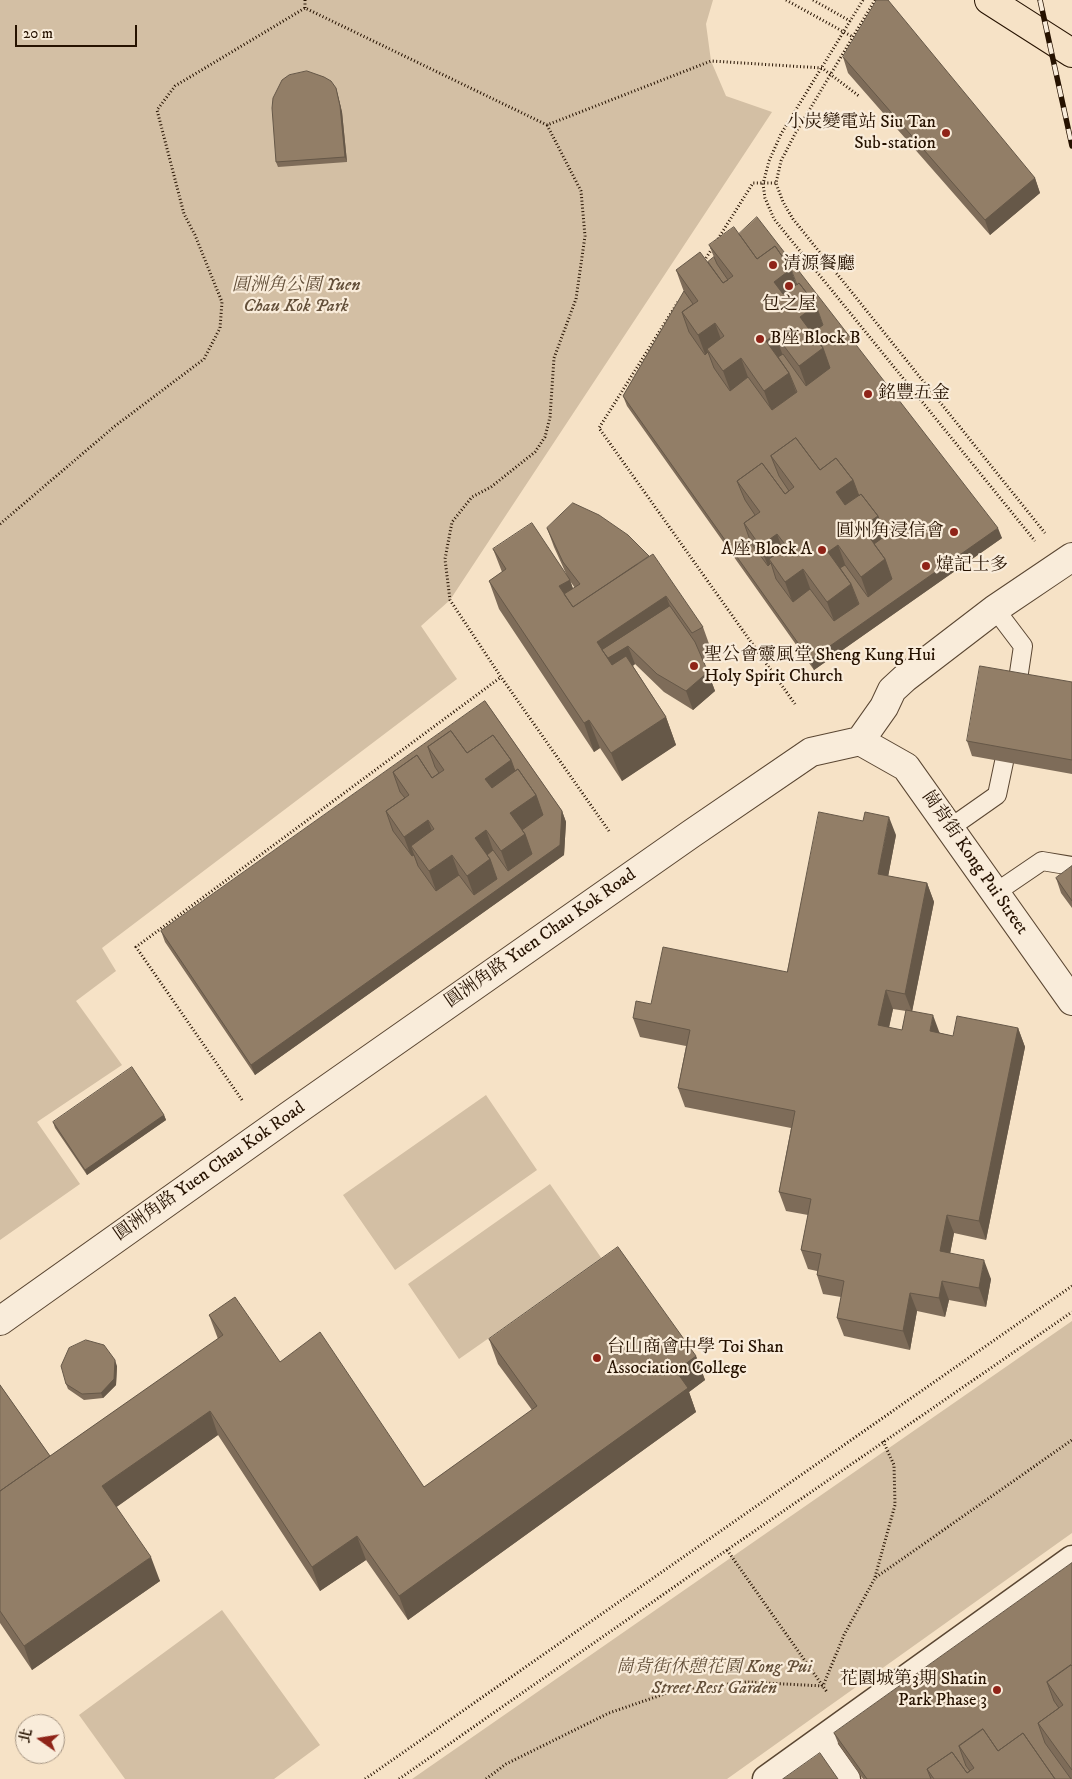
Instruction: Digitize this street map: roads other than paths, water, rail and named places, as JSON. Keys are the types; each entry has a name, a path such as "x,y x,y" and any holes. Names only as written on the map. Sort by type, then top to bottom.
{"highway":[{"path":"989,0 1072,52"},
{"path":"1019,19 1072,66"}],"street":[{"path":"860,741 884,707 892,690 905,678 995,609 1072,557"},
{"name":"崗背街 Kong Pui Street","path":"860,741 906,767 1072,1002"},
{"name":"圓洲角路 Yuen Chau Kok Road","path":"0,1321 690,834 811,752 860,741"},
{"path":"766,1779 1072,1560"},
{"path":"820,1741 847,1779"}],"lane":[{"path":"995,609 1023,646 1017,686"},
{"path":"950,828 997,795 1004,762"},
{"path":"996,893 1042,861 1072,866"}],"railway":[{"path":"1040,0 1072,146"}],"place":[{"name":"小炭變電站 Siu Tan Sub-station","path":"946,133"},
{"name":"清源餐廳","path":"773,265"},
{"name":"包之屋","path":"789,286"},
{"name":"B座 Block B","path":"760,339"},
{"name":"銘豐五金","path":"868,394"},
{"name":"圓州角浸信會","path":"954,532"},
{"name":"A座 Block A","path":"822,550"},
{"name":"煒記士多","path":"926,566"},
{"name":"聖公會靈風堂 Sheng Kung Hui Holy Spirit Church","path":"694,666"},
{"name":"台山商會中學 Toi Shan Association College","path":"597,1358"},
{"name":"花園城第3期 Shatin Park Phase 3","path":"997,1690"}],"park label":[{"name":"圓洲角公園 Yuen Chau Kok Park","path":"296,296"},
{"name":"崗背街休憩花園 Kong Pui Street Rest Garden","path":"714,1678"}]}
